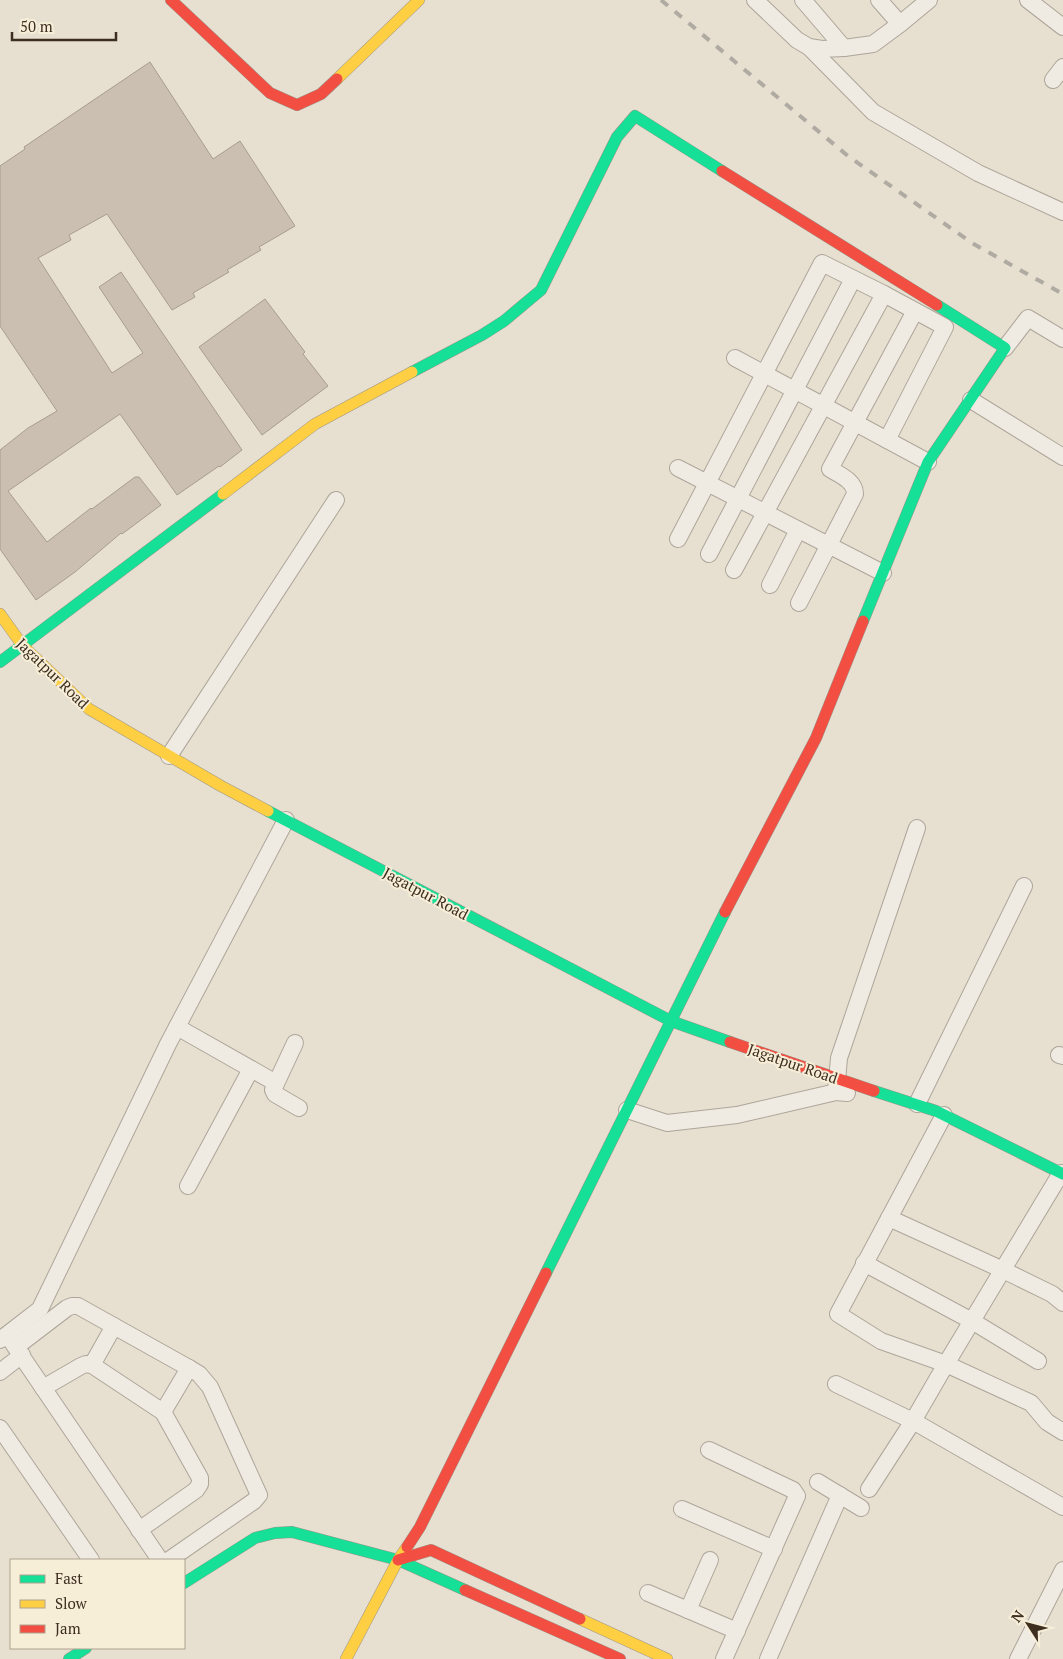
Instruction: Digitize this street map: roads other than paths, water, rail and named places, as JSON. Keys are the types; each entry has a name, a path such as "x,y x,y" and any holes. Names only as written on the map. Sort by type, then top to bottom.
{"street":[{"path":"171,0 270,92 297,105 321,94 419,0"},
{"path":"755,0 797,40 810,46 822,48 844,48 873,44 929,0"},
{"path":"803,0 844,48"},
{"path":"878,0 900,24"},
{"path":"1028,0 1063,26"},
{"path":"810,46 873,112 978,173 1063,212"},
{"path":"1053,80 1063,67"},
{"path":"0,662 315,424 482,335 504,321 541,290 617,137 635,116 1005,348"},
{"path":"678,539 822,263 945,327 886,440"},
{"path":"709,554 854,279"},
{"path":"734,570 884,294"},
{"path":"799,603 855,494 855,488 850,482 830,469 915,311"},
{"path":"346,1659 398,1560 420,1527 708,945 816,738 928,462 1005,348 1028,318 1063,339"},
{"path":"735,358 928,462"},
{"path":"971,400 1063,457"},
{"path":"678,468 883,573"},
{"path":"169,756 336,500"},
{"path":"770,585 798,530"},
{"name":"Jagatpur Road","path":"0,614 23,646 89,708 221,786 671,1021 837,1085 897,1097 917,1104 944,1115 1062,1174"},
{"path":"0,1372 11,1344 40,1309 177,1027 286,820"},
{"path":"837,1085 839,1058 918,828"},
{"path":"917,1104 1024,886"},
{"path":"177,1027 276,1083"},
{"path":"295,1043 273,1090 275,1094 298,1108"},
{"path":"188,1186 251,1069"},
{"name":"Jagatpur Road","path":"627,1110 667,1123 737,1115 837,1085"},
{"path":"944,1115 838,1314 881,1341 946,1364 1031,1403 1047,1422 1063,1432"},
{"path":"869,1489 913,1421 972,1320 1062,1174"},
{"path":"889,1218 1003,1270 1052,1294 1063,1303"},
{"path":"864,1263 972,1320 1038,1361"},
{"path":"11,1344 72,1306 78,1306 199,1374 210,1388 259,1495 254,1501 170,1559"},
{"path":"92,1365 114,1326"},
{"path":"11,1344 159,1559"},
{"path":"43,1388 81,1366 86,1364 92,1365 164,1412 200,1478 200,1484 196,1490 139,1530"},
{"path":"164,1412 189,1368"},
{"path":"836,1384 913,1421 1063,1507"},
{"path":"0,1428 90,1559"},
{"path":"709,1450 793,1490 797,1496 724,1659"},
{"path":"818,1482 861,1508"},
{"path":"768,1659 840,1495"},
{"path":"682,1509 774,1549"},
{"path":"185,1582 255,1538 275,1533 292,1532 398,1560 620,1659"},
{"path":"398,1560 431,1550 667,1659"},
{"path":"688,1610 710,1560"},
{"path":"1018,1659 1063,1570"},
{"path":"648,1593 737,1631"},
{"path":"69,1659 84,1649"}],"railway":[{"path":"661,0 848,156 972,243 1063,294"}]}
